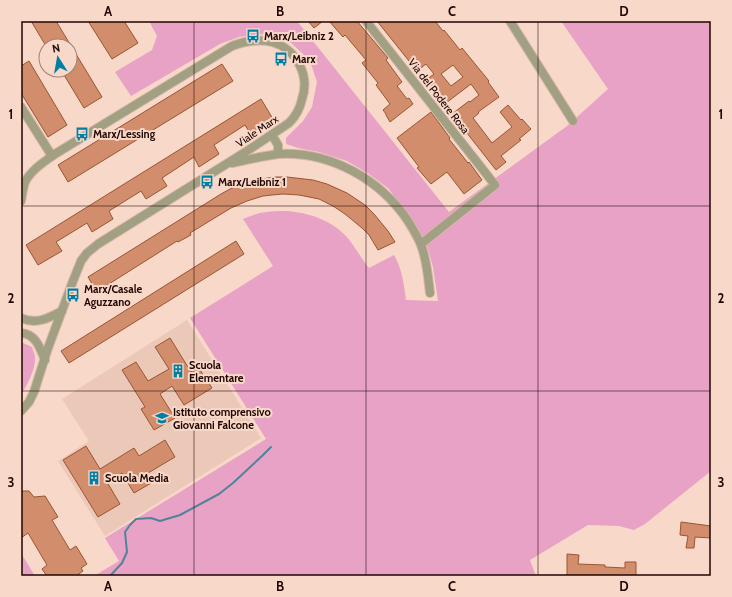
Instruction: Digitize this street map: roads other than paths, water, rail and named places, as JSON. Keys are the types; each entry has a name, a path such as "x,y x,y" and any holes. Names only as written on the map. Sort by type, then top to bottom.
{"street":[{"name":"Via del Podere Rosa","path":"366,21 495,185 421,244"},
{"path":"510,21 573,121"},
{"name":"Viale Marx","path":"21,201 24,186 30,174 42,163 225,50 240,43 249,41 269,41 286,49 298,61 304,76 305,91 299,110 291,121 272,135 98,244 90,250 81,261 32,396 27,405 21,411"},
{"path":"21,106 52,156"},
{"path":"272,135 278,145 278,154"},
{"path":"226,164 278,154 301,155 325,159 348,168 365,178 382,191 410,224 421,244 425,257 430,293"},
{"path":"21,318 28,321 41,321 62,311"},
{"path":"21,333 30,335 36,340 45,360"}],"waterway":[{"path":"110,576 122,563 127,552 125,532 136,519 151,518 160,521 180,515 219,494 233,483 271,447"}],"place":[{"name":"Marx/Leibniz 2","path":"253,36"},
{"name":"Marx","path":"281,59"},
{"name":"Marx/Lessing","path":"82,134"},
{"name":"Marx/Leibniz 1","path":"207,182"},
{"name":"Marx/Casale Aguzzano","path":"73,295"},
{"name":"Scuola Elementare","path":"178,371"},
{"name":"Istituto comprensivo Giovanni Falcone","path":"162,418"},
{"name":"Scuola Media","path":"94,478"}]}
